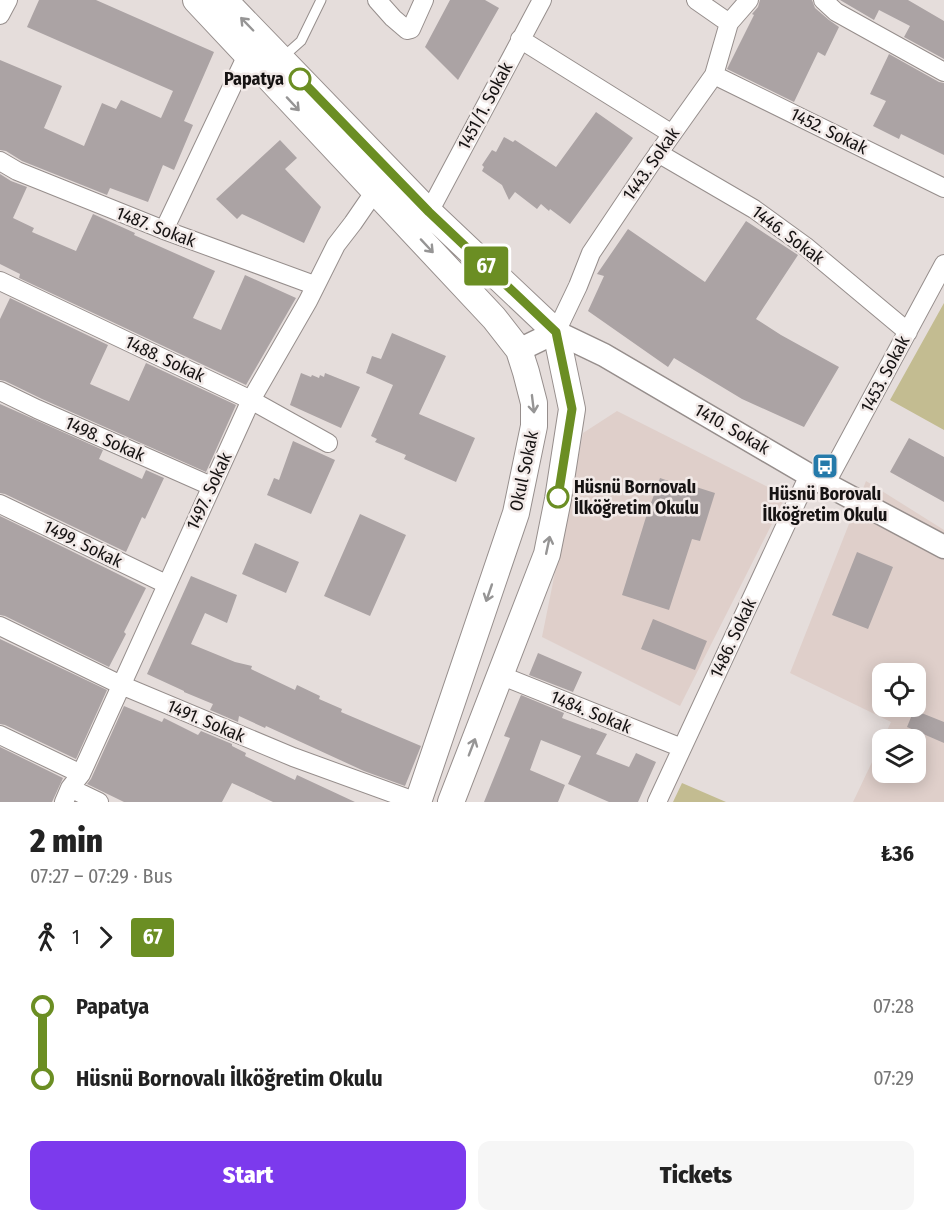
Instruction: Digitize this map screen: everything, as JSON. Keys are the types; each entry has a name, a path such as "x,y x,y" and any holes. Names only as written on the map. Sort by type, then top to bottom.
{"main road":[{"name":"Okul Sokak","path":"196,0 494,318 519,350 526,372 534,403 534,426 516,513 417,802"},
{"path":"224,0 429,212 556,332"},
{"name":"Okul Sokak","path":"451,802 547,554 572,409 556,332"}],"street":[{"path":"0,15 8,0"},
{"path":"376,0 407,30 411,28 424,0"},
{"name":"1451/1. Sokak","path":"429,212 542,0"},
{"path":"696,0 729,23"},
{"name":"1443. Sokak","path":"556,332 591,253 714,75 729,23 749,0"},
{"path":"823,0 836,12 944,72"},
{"path":"520,39 672,134"},
{"path":"164,231 247,55"},
{"name":"1452. Sokak","path":"714,75 944,188"},
{"name":"1446. Sokak","path":"658,153 754,209 805,246 908,332"},
{"name":"1487. Sokak","path":"0,161 16,171 164,231 314,285"},
{"name":"1497. Sokak","path":"72,788 251,400 308,301 314,285 336,246 375,191"},
{"name":"1453. Sokak","path":"818,479 908,332 944,264"},
{"name":"1488. Sokak","path":"0,281 251,400 328,443"},
{"path":"519,350 556,332"},
{"name":"1410. Sokak","path":"556,332 604,355 818,479 944,547"},
{"name":"1498. Sokak","path":"0,391 211,486"},
{"name":"1486. Sokak","path":"657,802 818,479"},
{"name":"1499. Sokak","path":"0,504 166,584"},
{"name":"1491. Sokak","path":"0,626 121,685 293,757 372,795 417,802"},
{"name":"1484. Sokak","path":"500,675 682,748"},
{"path":"0,735 72,788 99,802"}],"lane":[{"path":"281,59 301,41 321,0"}],"shaded area":[{"path":"944,303 944,430 890,400"},
{"name":"Hüsnü Bornovalı İlköğretim Okulu","path":"617,411 786,496 680,706 542,637 583,433"},
{"path":"866,481 944,530 944,802 853,802 872,762 872,783 926,783 926,729 888,729 891,722 881,717 926,717 926,663 872,663 872,713 790,673"},
{"path":"682,783 726,802 673,802"}],"building":[{"path":"39,0 96,0 214,52 184,121 193,125 174,170 163,165 148,202 110,188 107,195 0,150 0,60 62,86 44,128 84,146 102,103 116,109 121,100 161,118 173,91 27,27"},
{"path":"450,0 485,0 499,8 458,80 425,47"},
{"path":"760,0 812,0 815,8 839,27 825,56 818,52 794,102 727,69"},
{"path":"840,0 908,0 944,21 944,59 904,37 910,26 879,10 874,20"},
{"path":"889,54 944,83 944,155 901,134 899,139 873,126 886,101 870,94"},
{"path":"596,112 633,138 570,224 541,204 537,209 515,192 509,200 502,185 482,171 484,167 482,165 492,150 496,152 504,137 513,142 515,140 556,167"},
{"path":"280,140 297,158 285,169 321,207 304,243 242,214 237,219 216,199"},
{"path":"0,174 27,187 13,218 34,228 32,232 76,251 93,214 215,271 193,318 221,330 245,275 296,298 246,385 19,278 20,274 0,264"},
{"path":"746,221 798,255 756,319 839,367 804,427 742,399 674,358 668,367 588,311 604,276 597,274 628,229 705,282"},
{"path":"10,298 108,345 90,384 129,401 146,363 236,405 206,472 0,380 0,319"},
{"path":"392,333 446,356 419,414 475,438 456,482 404,459 406,455 375,442 377,439 371,436 393,385 366,373 372,356 381,359"},
{"path":"301,373 319,378 320,375 324,377 325,373 360,387 341,428 290,405"},
{"path":"0,404 103,450 99,459 142,479 146,470 164,478 145,519 142,517 126,552 0,493"},
{"path":"909,438 944,457 944,502 890,472"},
{"path":"293,441 335,460 311,514 267,495 274,478 279,480"},
{"path":"660,478 692,489 693,486 715,493 700,541 692,539 669,610 622,595"},
{"path":"360,514 406,535 370,616 324,596"},
{"path":"0,516 146,588 109,667 0,615"},
{"path":"255,543 299,562 286,593 242,574"},
{"path":"857,552 893,567 868,629 832,615"},
{"path":"191,576 237,595 227,623 205,613 191,644 235,662 252,666 251,669 295,690 297,685 320,696 319,699 342,709 341,712 421,746 405,786 364,771 266,726 265,728 239,716 238,722 210,710 213,704 147,674"},
{"path":"653,619 707,641 695,670 641,649"},
{"path":"0,639 107,690 76,759 0,724"},
{"path":"538,653 582,672 573,692 529,675"},
{"path":"521,695 564,713 562,718 607,734 596,754 629,767 636,753 656,762 638,802 609,802 568,784 581,756 541,740 530,770 565,785 558,802 484,802 510,738 504,736"},
{"path":"124,706 162,722 164,718 198,735 201,731 232,744 246,753 245,756 295,780 297,775 355,802 273,802 232,783 222,802 124,802 87,784"},
{"path":"926,715 944,722 944,743 926,735 926,729 907,727 911,717 926,717"},
{"path":"0,747 63,778 52,802 0,802"}],"bus line":[{"name":"67","path":"300,79 429,212 556,332 572,409 558,497"}],"place":[{"name":"Papatya","path":"300,79"},
{"name":"Hüsnü Borovalı İlköğretim Okulu","path":"825,466"},
{"name":"Hüsnü Bornovalı İlköğretim Okulu","path":"558,497"}]}
